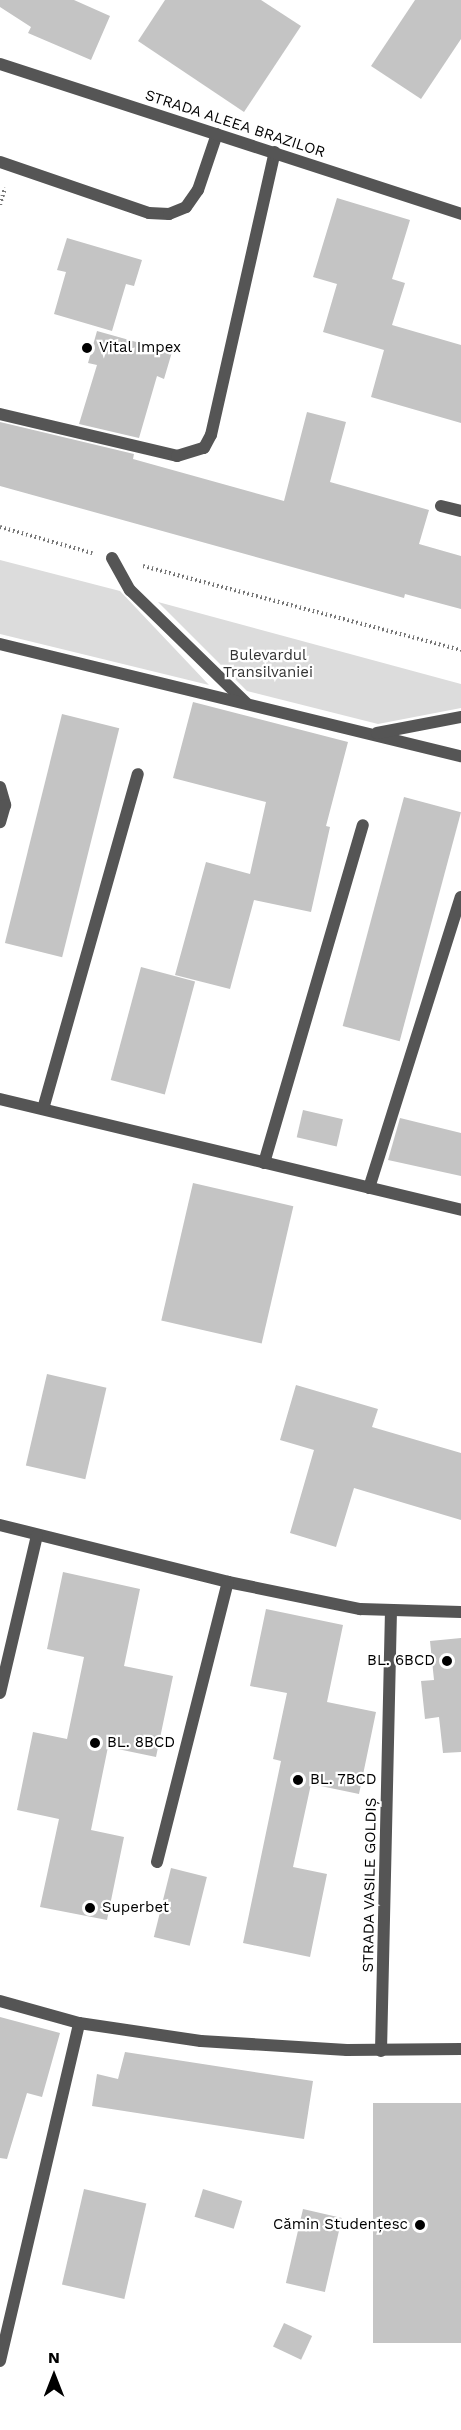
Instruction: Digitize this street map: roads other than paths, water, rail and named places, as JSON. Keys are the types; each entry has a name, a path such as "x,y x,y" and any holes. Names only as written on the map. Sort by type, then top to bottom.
{"street":[{"name":"STRADA ALEEA BRAZILOR","path":"0,64 461,214"},
{"path":"0,162 150,213 169,214 186,207 198,190 216,134"},
{"path":"0,414 177,456 204,448 211,435 275,152"},
{"path":"441,506 461,511"},
{"path":"112,558 130,590 247,704"},
{"path":"0,644 461,756"},
{"path":"372,734 461,717"},
{"path":"43,1109 138,774"},
{"path":"0,787 4,805 0,822"},
{"path":"264,1163 363,825"},
{"path":"369,1188 461,897"},
{"path":"0,1099 461,1210"},
{"path":"0,1525 228,1582 391,1613 461,1612"},
{"path":"0,1693 37,1535"},
{"path":"157,1862 228,1582"},
{"name":"STRADA VASILE GOLDIȘ","path":"381,2051 391,1613"},
{"path":"0,2001 79,2023 252,2046 381,2051 461,2049"},
{"path":"0,2361 79,2023"}],"place":[{"name":"Vital Impex","path":"87,348"},
{"name":"BL. 6BCD","path":"447,1661"},
{"name":"BL. 8BCD","path":"95,1743"},
{"name":"BL. 7BCD","path":"298,1780"},
{"name":"Superbet","path":"90,1908"},
{"name":"Cămin Studențesc","path":"420,2225"}],"park label":[{"name":"Bulevardul Transilvaniei","path":"268,664"}]}
